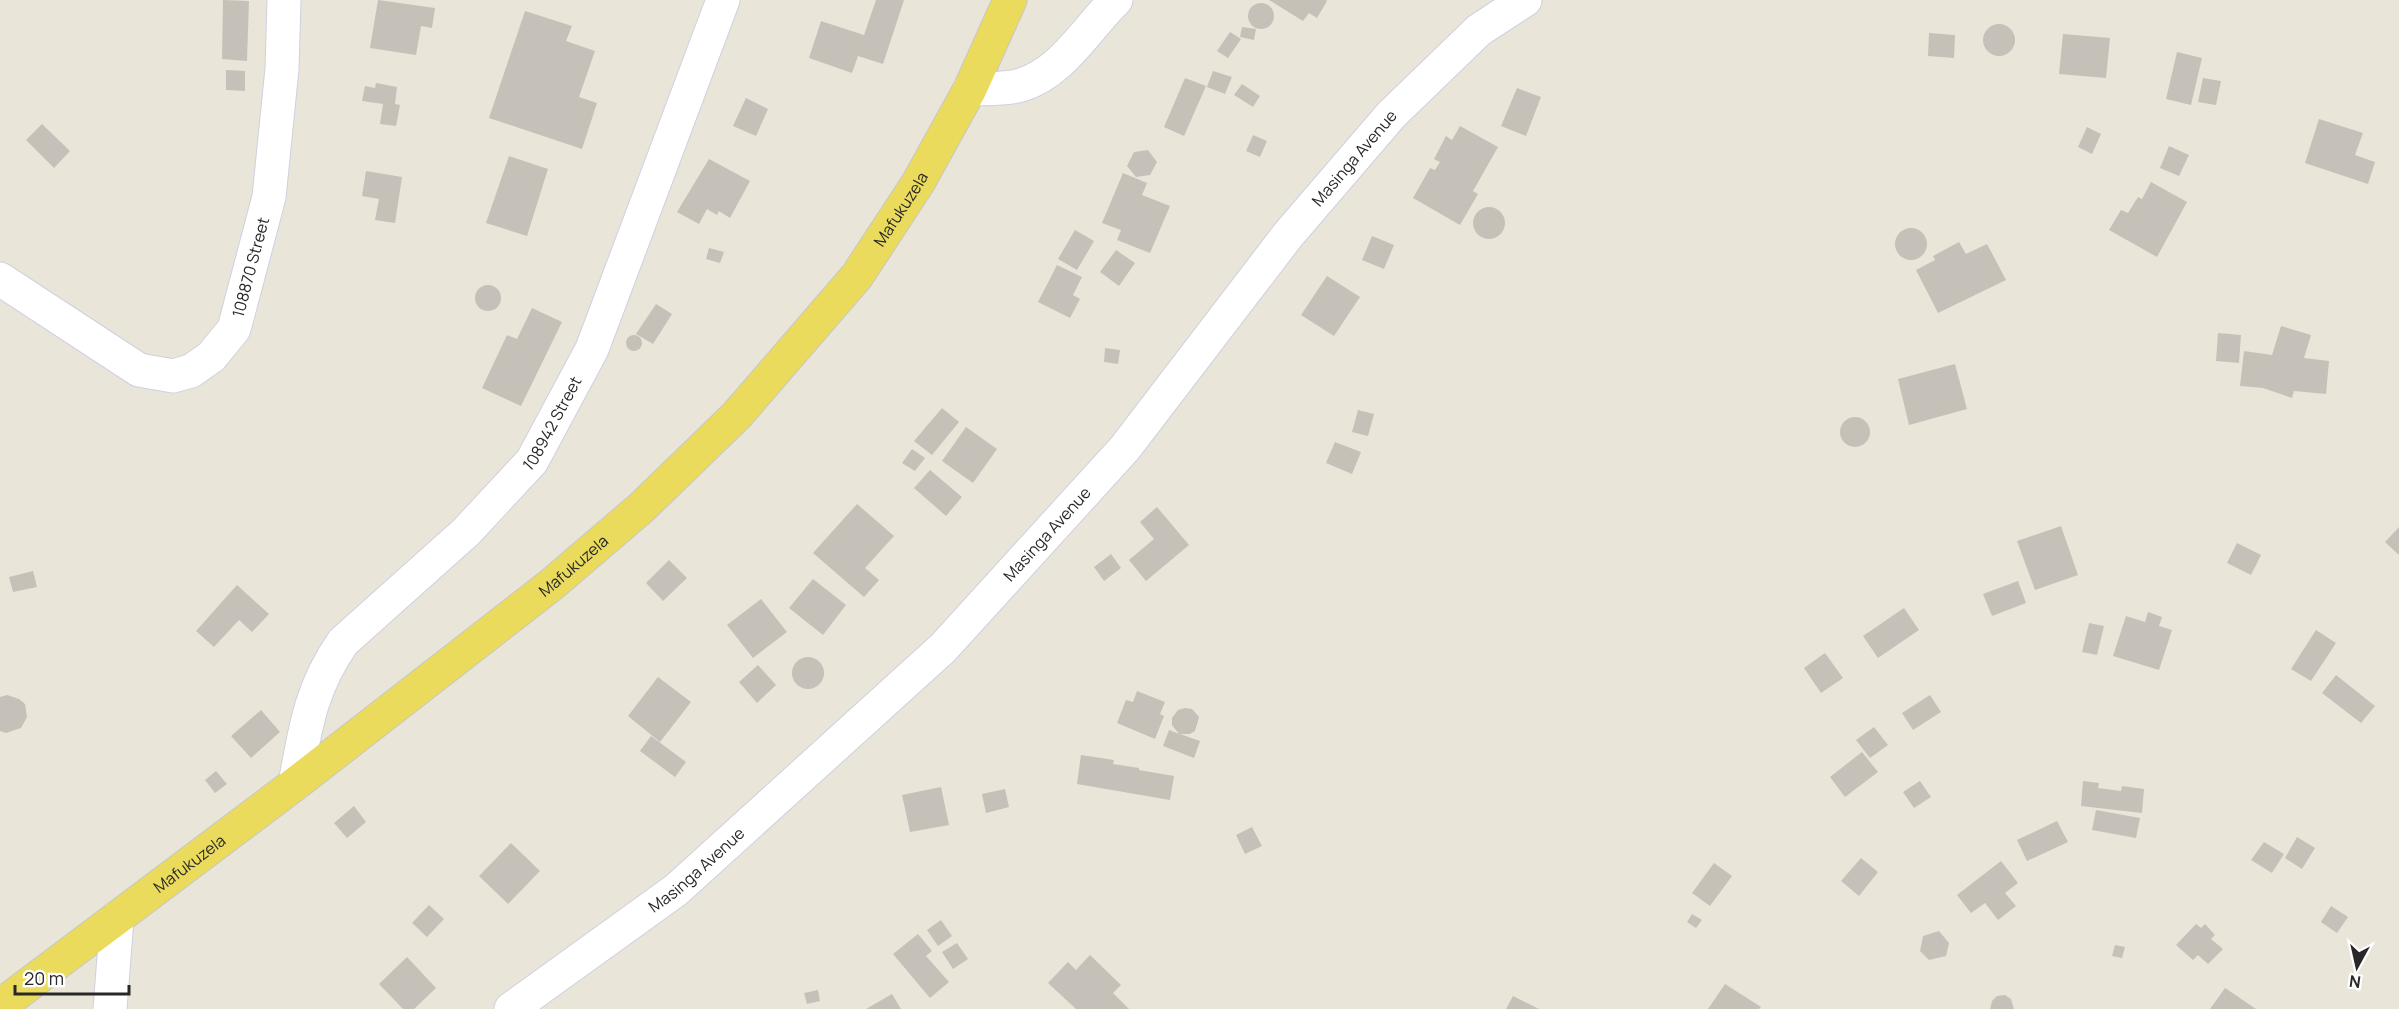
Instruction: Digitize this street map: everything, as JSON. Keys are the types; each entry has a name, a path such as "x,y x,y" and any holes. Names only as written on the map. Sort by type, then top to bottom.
{"main road":[{"name":"Mafukuzela","path":"0,1006 295,784 551,585 641,508 737,415 856,276 918,183 970,89 1010,0"}],"street":[{"name":"108870 Street","path":"0,279 139,370 173,376 190,371 212,357 234,329 269,197 282,69 284,0"},
{"name":"108942 Street","path":"295,784 310,705 328,663 344,642 466,532 532,460 592,349 723,0"},
{"path":"970,89 1021,85 1038,77 1059,62 1116,0"},
{"name":"Masinga Avenue","path":"511,1009 676,890 943,648 1125,448 1288,235 1391,115 1479,30 1525,0"},
{"path":"110,1009 117,918"}],"building":[{"path":"223,0 249,1 247,61 222,59"},
{"path":"378,0 435,8 432,28 421,26 416,55 370,48"},
{"path":"876,0 904,0 883,64 858,56 852,73 809,58 821,21 864,35"},
{"path":"1269,0 1327,1 1317,18 1309,13 1303,21"},
{"path":"1261,3 1270,7 1274,16 1270,25 1261,29 1252,25 1248,16 1252,7"},
{"path":"525,11 572,26 566,41 595,51 579,97 597,103 582,149 489,118"},
{"path":"1999,24 2010,29 2015,40 2010,51 1999,56 1988,51 1983,40 1988,29"},
{"path":"1242,27 1256,29 1254,40 1240,37"},
{"path":"1230,32 1241,39 1228,58 1217,51"},
{"path":"1929,33 1955,35 1954,58 1928,56"},
{"path":"2063,34 2110,38 2106,78 2059,74"},
{"path":"2177,52 2202,58 2191,105 2166,99"},
{"path":"226,70 245,71 245,91 226,90"},
{"path":"1213,71 1232,77 1225,94 1207,87"},
{"path":"1185,78 1206,86 1184,136 1164,127"},
{"path":"2203,78 2221,81 2216,105 2198,102"},
{"path":"376,83 397,87 395,104 400,105 396,126 380,124 383,104 362,101 365,86 375,88"},
{"path":"1242,84 1260,96 1253,107 1234,95"},
{"path":"1517,88 1541,97 1526,136 1501,126"},
{"path":"746,98 768,109 756,136 733,126"},
{"path":"2319,119 2363,133 2355,155 2375,162 2368,184 2305,163"},
{"path":"42,124 70,151 54,168 26,140"},
{"path":"1460,126 1498,147 1473,191 1478,194 1460,225 1413,198 1430,168 1435,170 1440,162 1434,159 1446,136 1452,140"},
{"path":"2087,127 2101,134 2092,154 2078,147"},
{"path":"1253,135 1267,141 1260,157 1246,151"},
{"path":"2169,146 2189,155 2179,176 2160,168"},
{"path":"1148,150 1157,162 1150,175 1136,177 1127,166 1134,152"},
{"path":"509,156 548,169 527,236 486,223"},
{"path":"709,159 750,181 730,218 719,211 717,215 707,209 699,224 677,212"},
{"path":"366,171 402,177 395,223 375,220 379,199 362,196"},
{"path":"1123,173 1147,183 1142,195 1170,206 1150,253 1117,240 1121,230 1102,223"},
{"path":"2151,182 2187,202 2157,257 2109,230 2121,210 2128,213 2138,197 2142,199"},
{"path":"1489,207 1500,212 1505,223 1500,234 1489,239 1478,234 1473,223 1478,212"},
{"path":"1911,228 1922,233 1927,244 1922,255 1911,260 1900,255 1895,244 1900,233"},
{"path":"1075,230 1094,241 1077,270 1058,259"},
{"path":"1372,236 1394,245 1384,269 1362,260"},
{"path":"1959,242 1966,254 1987,244 2006,280 1938,313 1916,270 1935,260 1933,256"},
{"path":"709,248 724,252 720,263 706,259"},
{"path":"1116,250 1135,263 1119,286 1100,272"},
{"path":"1057,265 1082,277 1073,295 1080,299 1070,318 1038,302"},
{"path":"1327,276 1360,297 1334,336 1301,315"},
{"path":"488,285 497,289 501,298 497,307 488,311 479,307 475,298 479,289"},
{"path":"656,304 672,314 653,344 636,334"},
{"path":"532,308 562,322 521,406 482,388 507,335 517,339"},
{"path":"2281,326 2311,335 2304,358 2329,361 2326,394 2294,391 2292,398 2263,388 2240,386 2244,351 2272,355"},
{"path":"2218,333 2241,335 2239,363 2216,361"},
{"path":"634,335 640,337 642,343 640,349 634,351 628,349 626,343 628,337"},
{"path":"1105,348 1120,350 1118,364 1104,362"},
{"path":"1955,364 1967,409 1909,425 1898,379"},
{"path":"942,408 959,422 932,455 914,441"},
{"path":"1358,410 1374,414 1368,436 1352,432"},
{"path":"1855,417 1866,421 1870,432 1866,443 1855,447 1844,443 1840,432 1844,421"},
{"path":"966,427 997,449 973,483 942,461"},
{"path":"1335,442 1361,452 1352,474 1326,463"},
{"path":"912,449 925,458 915,471 902,463"},
{"path":"930,470 962,497 946,516 914,488"},
{"path":"857,504 894,536 865,568 879,580 864,597 813,553"},
{"path":"1157,507 1189,545 1146,581 1129,560 1154,539 1140,522"},
{"path":"2061,526 2078,575 2035,590 2017,541"},
{"path":"2399,527 2399,555 2385,542"},
{"path":"2237,543 2261,555 2251,575 2227,563"},
{"path":"1111,554 1121,568 1104,581 1094,567"},
{"path":"669,560 687,578 663,601 646,583"},
{"path":"33,571 37,587 13,592 9,577"},
{"path":"813,579 846,605 823,635 789,608"},
{"path":"2018,581 2026,603 1992,616 1983,594"},
{"path":"237,585 269,614 252,632 239,620 214,647 196,631"},
{"path":"761,599 787,632 753,658 727,625"},
{"path":"1904,608 1919,630 1878,658 1863,636"},
{"path":"2148,612 2162,617 2159,626 2172,630 2159,670 2113,656 2126,616 2145,622"},
{"path":"2089,623 2104,626 2097,655 2082,652"},
{"path":"2316,630 2336,643 2311,681 2291,669"},
{"path":"1825,653 1843,678 1821,693 1804,668"},
{"path":"808,657 819,662 824,673 819,684 808,689 797,684 792,673 797,662"},
{"path":"758,665 776,685 757,703 739,682"},
{"path":"2336,675 2375,706 2361,723 2322,693"},
{"path":"658,677 691,702 660,742 628,716"},
{"path":"1137,691 1165,702 1160,714 1164,716 1155,739 1117,723 1126,700 1133,702"},
{"path":"7,695 25,704 27,717 21,728 6,733 0,731 0,697"},
{"path":"1930,695 1941,712 1913,730 1902,713"},
{"path":"1192,709 1199,717 1195,731 1190,734 1180,734 1200,741 1194,758 1163,746 1169,730 1179,734 1172,725 1172,718 1178,710"},
{"path":"261,710 280,732 251,758 231,736"},
{"path":"1874,727 1888,745 1870,758 1856,740"},
{"path":"651,736 686,762 675,777 640,751"},
{"path":"1862,752 1878,772 1845,797 1830,777"},
{"path":"1081,755 1114,760 1113,764 1174,776 1170,800 1077,784"},
{"path":"216,771 227,784 215,793 205,780"},
{"path":"1920,781 1931,797 1914,808 1903,792"},
{"path":"2083,781 2099,783 2098,788 2121,791 2122,786 2144,789 2142,813 2081,806"},
{"path":"941,787 949,825 910,832 902,795"},
{"path":"1005,789 1009,807 986,813 982,794"},
{"path":"354,806 366,822 347,838 334,823"},
{"path":"2096,810 2140,818 2136,838 2092,830"},
{"path":"2057,821 2068,842 2027,861 2017,840"},
{"path":"1252,827 1262,846 1245,854 1236,835"},
{"path":"2297,837 2315,848 2302,869 2285,858"},
{"path":"2264,842 2284,854 2272,873 2251,860"},
{"path":"511,843 540,871 508,904 479,876"},
{"path":"1861,858 1878,872 1859,896 1841,881"},
{"path":"2001,861 2018,883 2005,893 2016,906 1998,920 1985,903 1971,913 1957,895"},
{"path":"1714,863 1732,876 1710,906 1692,893"},
{"path":"429,905 444,919 427,937 412,923"},
{"path":"2331,906 2348,917 2337,933 2321,922"},
{"path":"1692,914 1702,920 1696,928 1687,922"},
{"path":"941,920 952,936 938,946 927,930"},
{"path":"2196,924 2201,928 2205,924 2215,935 2211,939 2223,949 2208,964 2198,955 2193,960 2176,945"},
{"path":"1939,931 1949,943 1946,956 1929,960 1920,951 1923,936"},
{"path":"918,934 932,951 926,956 949,982 930,998 893,954"},
{"path":"957,943 968,959 953,969 942,952"},
{"path":"2115,945 2125,947 2122,958 2112,956"},
{"path":"1090,955 1121,985 1113,993 1129,1009 1076,1009 1048,983 1068,962 1076,970"},
{"path":"407,957 436,988 414,1009 403,1009 379,984"},
{"path":"1725,984 1761,1007 1759,1009 1708,1009"},
{"path":"2225,988 2256,1009 2210,1009"},
{"path":"818,990 820,1001 807,1004 804,993"},
{"path":"892,994 901,1009 866,1009"},
{"path":"2005,995 2011,999 2014,1009 1990,1009 1992,1001 1997,996"},
{"path":"1513,996 1539,1009 1506,1009"}]}
